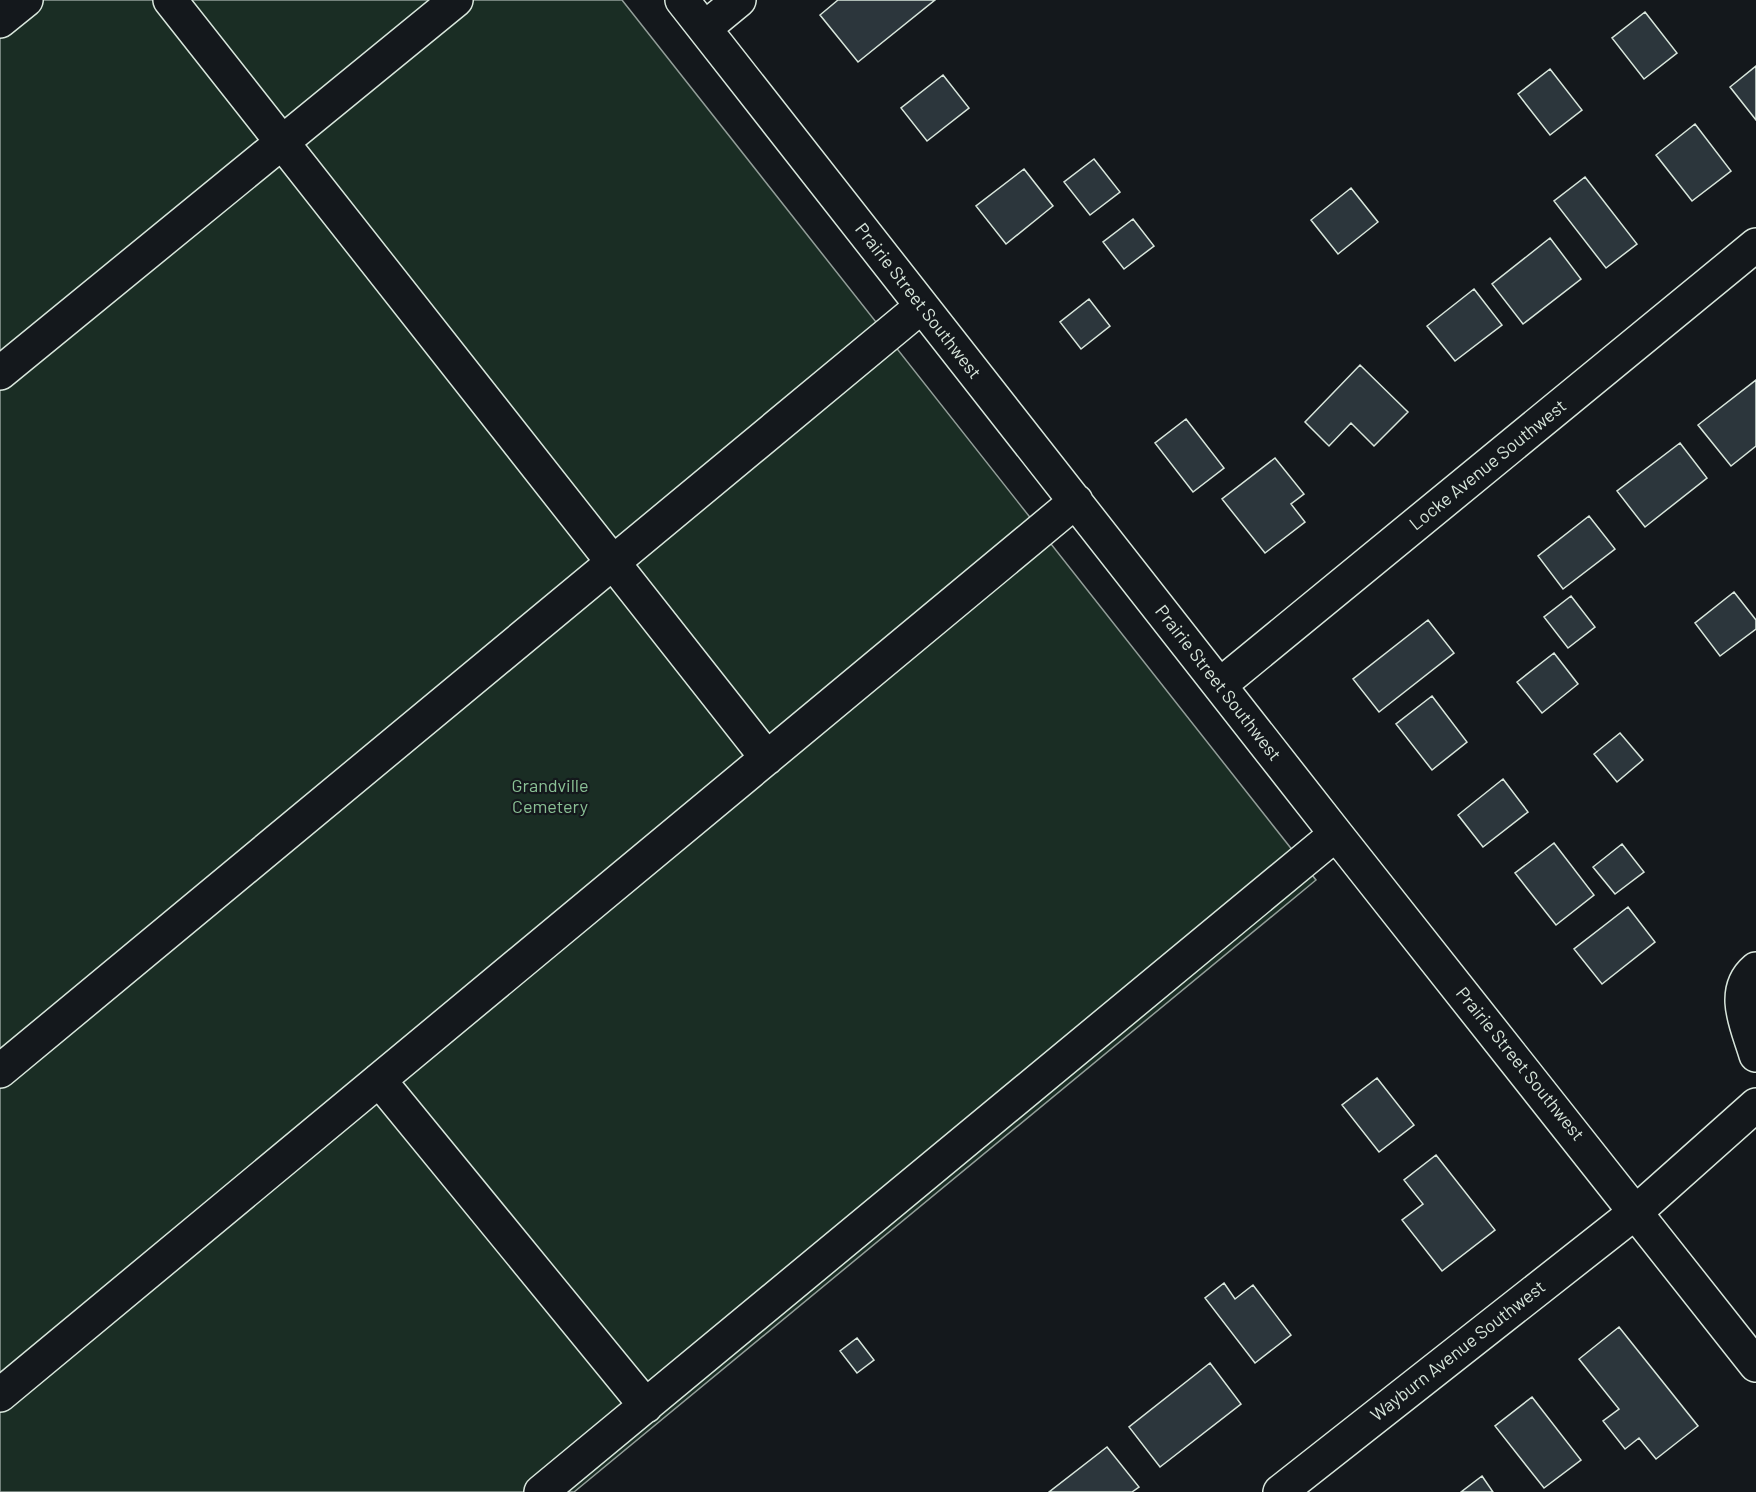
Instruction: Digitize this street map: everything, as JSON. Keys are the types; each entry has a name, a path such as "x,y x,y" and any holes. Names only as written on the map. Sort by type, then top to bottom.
{"street":[{"path":"0,21 26,0"},
{"path":"170,0 767,758"},
{"path":"0,373 456,0"},
{"name":"Prairie Street Southwest","path":"682,0 1756,1365"},
{"path":"705,28 739,0"},
{"name":"Locke Avenue Southwest","path":"1220,685 1756,245"},
{"path":"0,1071 922,306"},
{"path":"0,1395 1076,501"},
{"path":"541,1492 1336,834"},
{"path":"1756,969 1744,983 1740,995 1756,1055"},
{"path":"380,1080 645,1406"},
{"name":"Wayburn Avenue Southwest","path":"1289,1489 1637,1211 1756,1105"}],"green space":[{"name":"Grandville Cemetery","path":"0,0 622,0 1316,880 574,1492 0,1492"}],"building":[{"path":"838,0 935,0 858,62 820,15"},
{"path":"1645,12 1677,53 1644,79 1612,38"},
{"path":"1756,66 1756,120 1730,87"},
{"path":"1550,69 1582,110 1550,135 1518,94"},
{"path":"943,75 969,108 927,141 901,108"},
{"path":"1695,124 1731,171 1692,201 1656,155"},
{"path":"1094,159 1120,192 1090,215 1064,182"},
{"path":"1024,169 1053,206 1006,244 976,206"},
{"path":"1585,177 1637,244 1606,268 1554,201"},
{"path":"1351,188 1378,222 1338,254 1311,220"},
{"path":"1133,219 1154,246 1124,269 1103,242"},
{"path":"1550,238 1581,279 1523,324 1492,284"},
{"path":"1474,289 1502,325 1455,361 1427,326"},
{"path":"1089,299 1110,326 1081,349 1060,322"},
{"path":"1360,365 1408,412 1374,446 1351,423 1329,446 1305,422"},
{"path":"1756,380 1756,446 1731,466 1698,425"},
{"path":"1186,419 1224,468 1193,492 1155,443"},
{"path":"1680,443 1707,478 1645,527 1617,491"},
{"path":"1275,458 1304,494 1291,504 1305,522 1265,553 1222,499"},
{"path":"1589,516 1615,549 1563,589 1538,556"},
{"path":"1734,592 1756,620 1756,629 1720,656 1695,623"},
{"path":"1571,596 1595,627 1568,648 1544,617"},
{"path":"1428,620 1454,653 1379,712 1353,679"},
{"path":"1554,653 1578,684 1542,713 1517,682"},
{"path":"1432,696 1467,742 1432,770 1396,724"},
{"path":"1620,733 1643,760 1617,782 1594,754"},
{"path":"1503,779 1528,812 1483,847 1458,815"},
{"path":"1554,843 1594,895 1556,925 1515,873"},
{"path":"1622,844 1644,872 1615,894 1593,867"},
{"path":"1628,907 1655,942 1602,984 1574,949"},
{"path":"1377,1078 1414,1125 1379,1152 1342,1105"},
{"path":"1436,1155 1495,1230 1442,1271 1402,1220 1423,1204 1404,1180"},
{"path":"1224,1283 1235,1299 1253,1285 1291,1335 1255,1363 1205,1298"},
{"path":"1619,1327 1698,1426 1656,1459 1639,1438 1625,1449 1603,1421 1619,1409 1579,1359"},
{"path":"857,1338 874,1360 857,1373 840,1351"},
{"path":"1210,1363 1241,1404 1160,1467 1129,1427"},
{"path":"1532,1397 1581,1460 1544,1488 1495,1426"},
{"path":"1107,1447 1139,1487 1132,1492 1049,1492"},
{"path":"1482,1476 1493,1492 1461,1492"}]}
